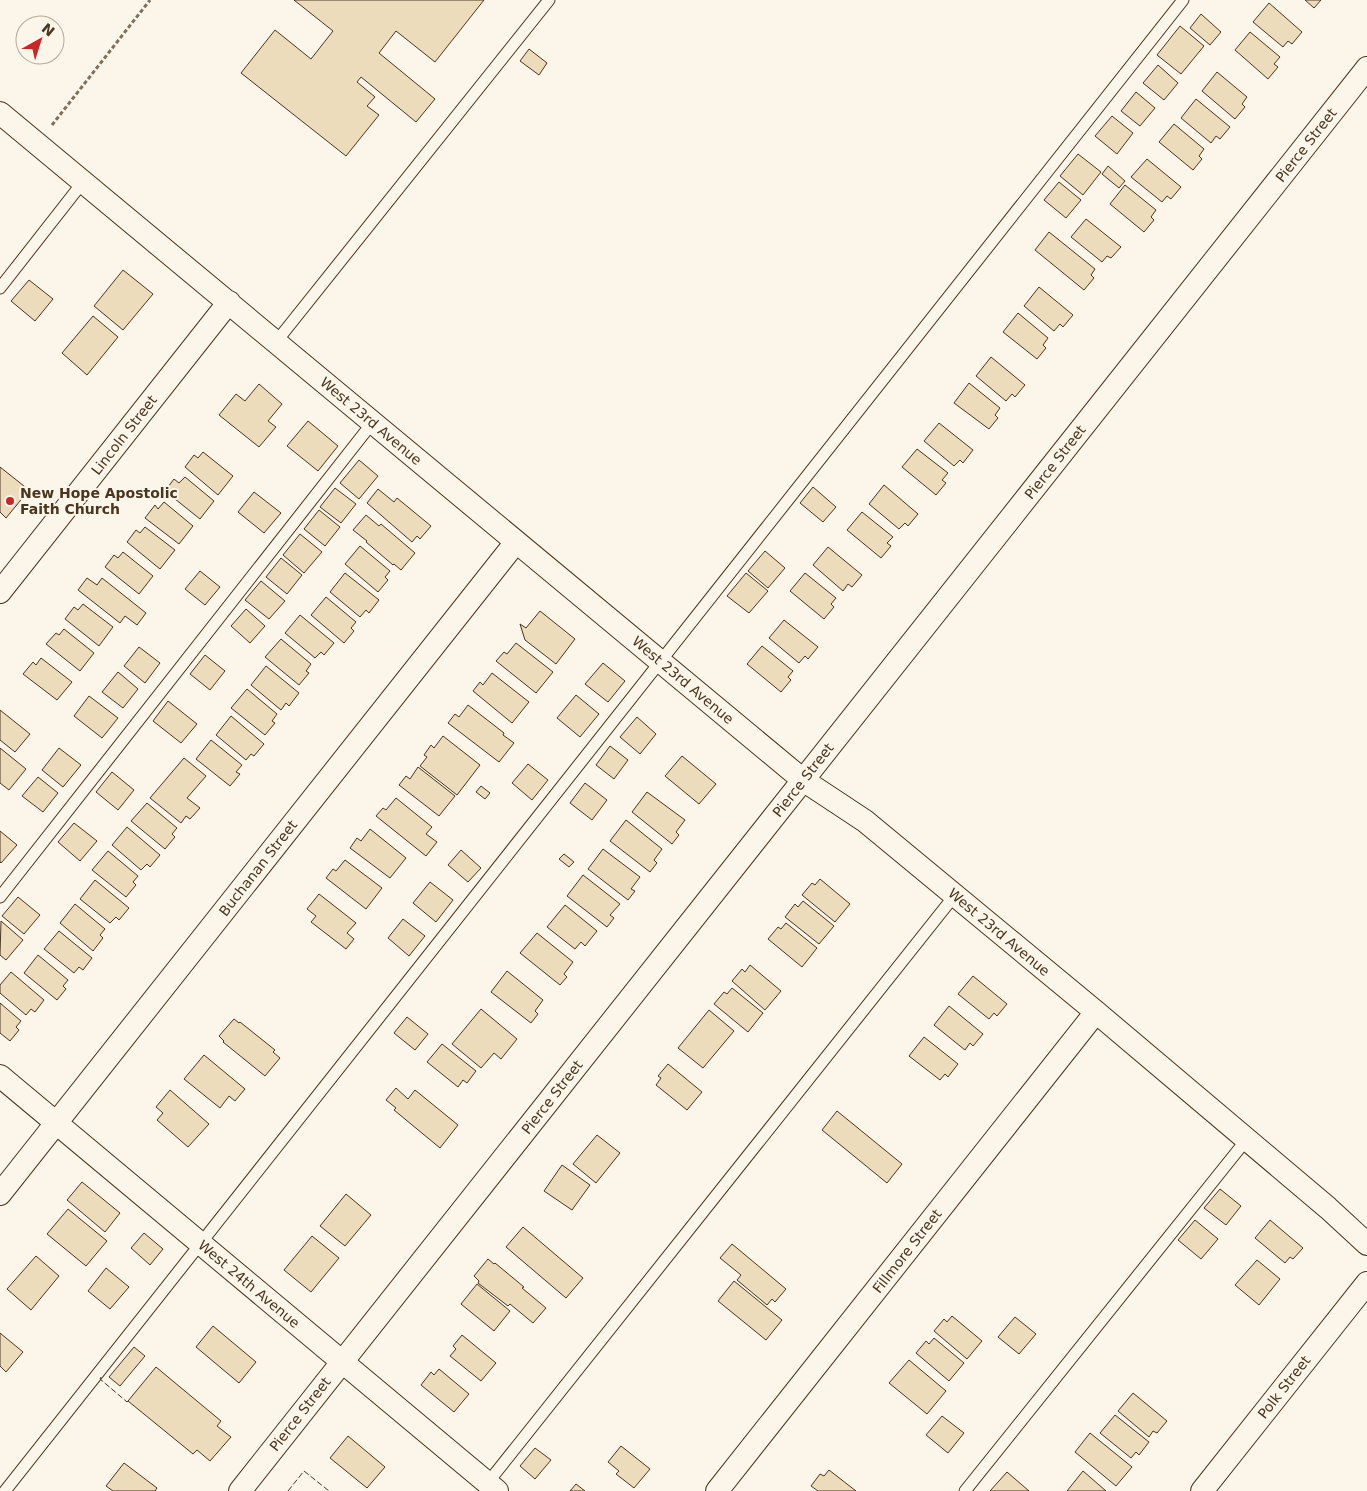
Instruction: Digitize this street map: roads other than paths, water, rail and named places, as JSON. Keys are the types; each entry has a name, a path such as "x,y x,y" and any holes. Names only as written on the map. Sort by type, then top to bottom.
{"street":[{"name":"Pierce Street","path":"240,1491 1367,68"},
{"name":"West 23rd Avenue","path":"0,113 803,780 865,821 1096,1012 1328,1208 1367,1244"},
{"name":"Lincoln Street","path":"0,592 229,302"},
{"name":"Buchanan Street","path":"0,1194 516,542"},
{"name":"Fillmore Street","path":"717,1491 1096,1012"},
{"name":"West 24th Avenue","path":"0,1076 342,1362 489,1488"},
{"name":"Polk Street","path":"1202,1491 1367,1283"}],"lane":[{"path":"276,342 549,0"},
{"path":"5,1491 1183,0"},
{"path":"0,288 84,182"},
{"path":"0,897 373,422"},
{"path":"489,1488 954,895"},
{"path":"965,1491 1247,1139"}],"place":[{"name":"New Hope Apostolic Faith Church","path":"10,501"}]}
